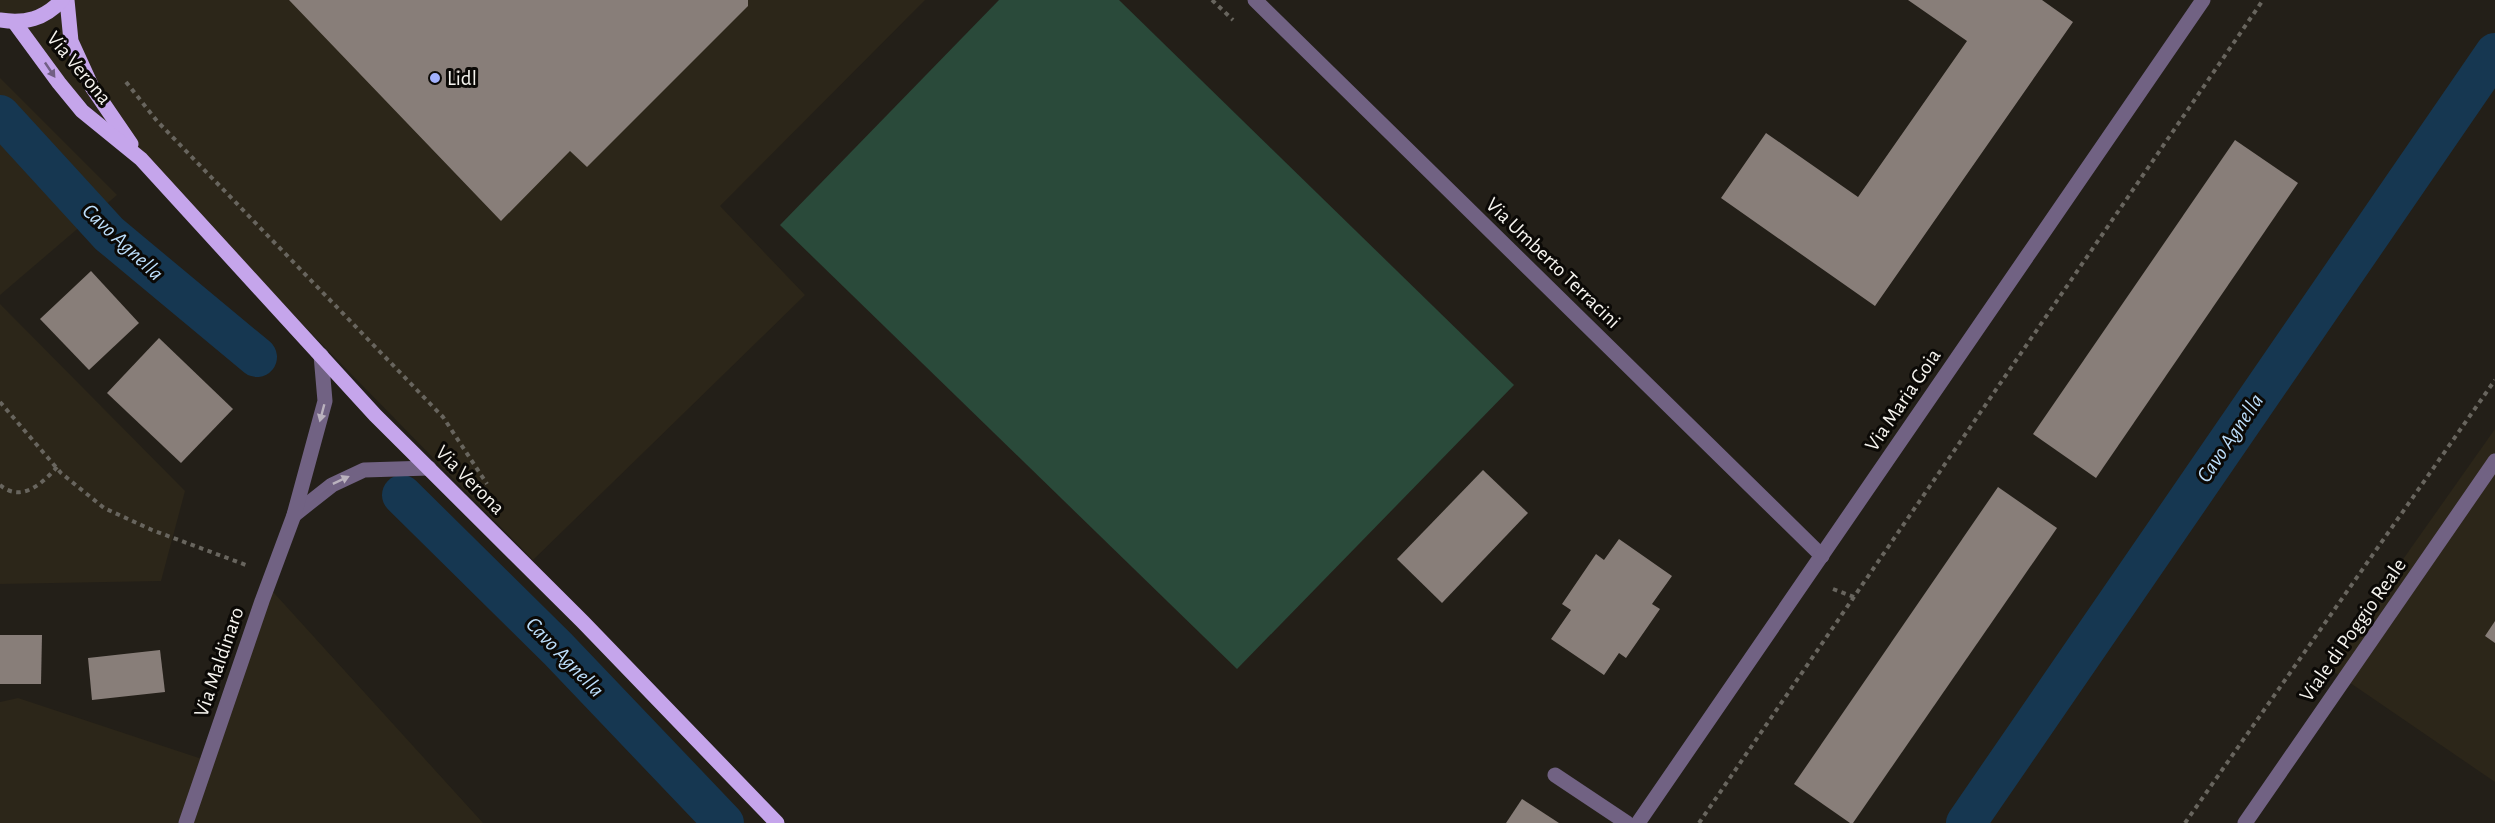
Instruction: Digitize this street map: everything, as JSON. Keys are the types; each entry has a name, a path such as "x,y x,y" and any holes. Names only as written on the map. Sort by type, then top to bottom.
{"main road":[{"name":"Via Verona","path":"8,21 35,20 52,10 62,0"},
{"name":"Via Verona","path":"67,0 71,41 92,87 141,159"},
{"name":"Via Verona","path":"8,21 82,111 141,159 375,415 583,622 777,823"}],"street":[{"name":"Via Umberto Terracini","path":"1255,0 1822,556"},
{"name":"Via Maria Goia","path":"1638,823 2203,0"},
{"name":"Via Maldinaro","path":"186,823 294,515 325,401 321,355"},
{"name":"Viale di Poggio Reale","path":"2245,823 2495,461"},
{"path":"294,515 332,485 364,470 429,468"},
{"path":"1555,775 1627,823"}],"path":[{"path":"1699,823 2263,0"},
{"path":"2185,823 2495,380"},
{"path":"0,402 57,467 104,508 152,530 272,574"},
{"path":"0,485 20,492 34,490 57,467"}],"shaded area":[{"path":"0,0 925,0 720,206 805,295 533,560 0,15"},
{"path":"0,78 117,195 0,295"},
{"path":"0,304 185,491 161,581 0,584"},
{"path":"2495,429 2495,782 2327,667"},
{"path":"265,583 483,823 0,823 0,702 18,698 205,760"}],"green space":[{"path":"999,0 1119,0 1514,385 1237,669 780,225"}],"building":[{"path":"289,0 748,0 748,6 587,167 570,151 501,221"},
{"path":"1908,0 2042,0 2073,22 1875,306 1721,198 1766,133 1858,197 1967,41"},
{"path":"2235,140 2298,183 2096,478 2033,434"},
{"path":"91,271 139,323 89,370 40,319"},
{"path":"159,338 233,409 181,463 107,393"},
{"path":"1483,470 1528,513 1442,603 1397,559"},
{"path":"1998,487 2057,528 1853,823 1850,823 1794,784"},
{"path":"1619,539 1672,576 1652,604 1660,609 1626,658 1619,653 1604,675 1551,639 1571,610 1562,604 1596,554 1604,560"},
{"path":"2495,621 2495,643 2485,636"},
{"path":"0,635 42,635 41,684 0,684"},
{"path":"160,650 165,692 92,700 88,658"},
{"path":"1522,799 1559,823 1506,823"}],"waterway":[{"name":"Cavo Agnella","path":"1966,823 2495,53"},
{"name":"Cavo Agnella","path":"0,115 109,234 257,357"},
{"name":"Cavo Agnella","path":"402,495 558,649 724,823"}],"place":[{"name":"Lidl","path":"435,78"}]}
